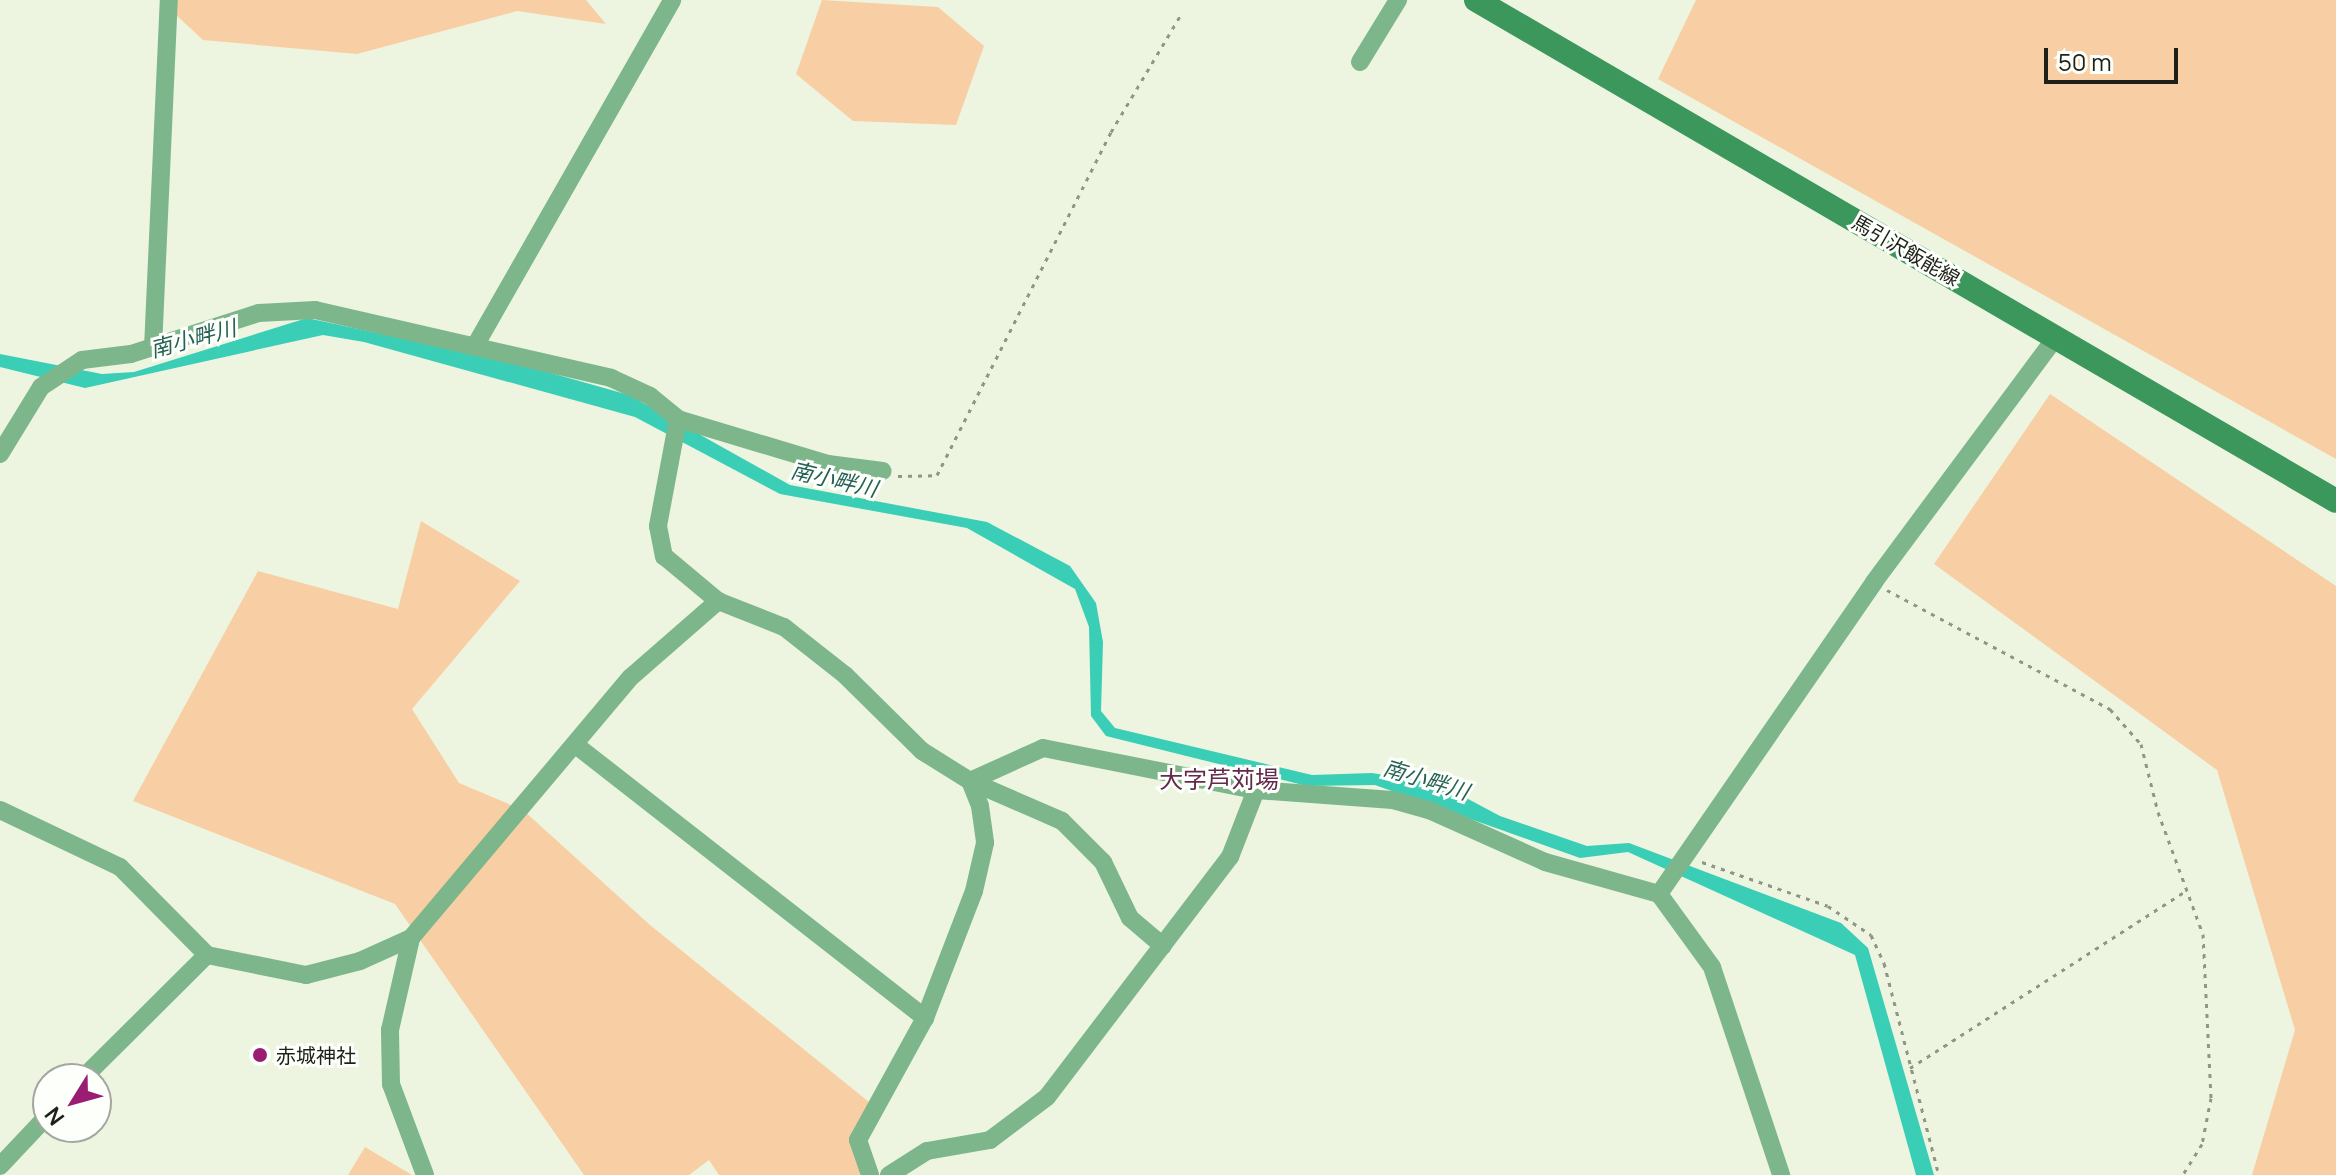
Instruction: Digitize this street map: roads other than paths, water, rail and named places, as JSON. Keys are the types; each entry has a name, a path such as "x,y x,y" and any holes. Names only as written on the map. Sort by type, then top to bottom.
{"main road":[{"name":"馬引沢飯能線","path":"1476,0 2336,501"}],"street":[{"path":"153,348 169,0"},
{"path":"475,346 672,0"},
{"path":"1360,62 1398,0"},
{"path":"0,454 41,387 82,360 153,348 259,313 315,310 611,378 650,396 678,419 828,464 883,471"},
{"path":"1664,888 1874,582 2056,337"},
{"path":"678,419 658,526 664,556 718,601 784,627 845,675 922,751 970,781 1062,821 1103,862 1130,918 1163,946"},
{"path":"0,810 120,867 207,955 306,975 360,961 411,938 577,746 631,677 718,601"},
{"path":"577,746 925,1018"},
{"path":"970,781 1043,748 1256,790 1412,804 1545,862 1664,888 1712,967 1781,1175"},
{"path":"870,1175 858,1140 925,1018 974,891 985,843 970,781"},
{"path":"889,1175 927,1151 990,1140 1047,1097 1230,857 1256,790"},
{"path":"411,938 390,1030 391,1084 425,1175"},
{"path":"98,1063 207,955"},
{"path":"0,1166 32,1132"}],"water":[{"path":"307,318 512,362 629,395 790,485 987,522 1070,566 1096,603 1103,642 1101,711 1115,728 1312,775 1372,773 1440,784 1500,816 1587,846 1629,843 1841,923 1868,948 1934,1175 1916,1175 1855,955 1628,852 1580,858 1375,785 1307,786 1106,736 1091,716 1089,627 1075,589 967,528 780,494 635,417 364,342 323,335 85,388 0,367 0,354 102,374 134,372"}],"place":[{"name":"赤城神社","path":"260,1055"}],"district":[{"name":"大字芦苅場","path":"1219,779"}],"water label":[{"name":"南小畔川","path":"193,339"},
{"name":"南小畔川","path":"834,480"},
{"name":"南小畔川","path":"1426,780"}]}
